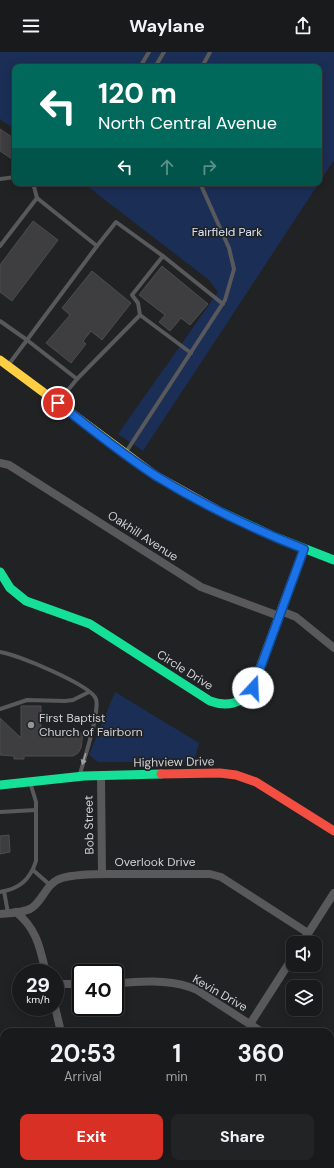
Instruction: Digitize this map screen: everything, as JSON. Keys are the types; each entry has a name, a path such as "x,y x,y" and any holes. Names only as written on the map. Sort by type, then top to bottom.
{"street":[{"path":"4,363 156,476 239,521 304,549 334,560"},
{"name":"Oakhill Avenue","path":"0,463 9,465 201,587 280,614 296,617 334,648"},
{"name":"Circle Drive","path":"0,572 10,588 26,601 90,624 210,701 220,704 235,703 242,700 253,688 304,549"},
{"name":"Highview Drive","path":"0,785 101,776 220,773 236,775 256,782 334,831"},
{"name":"Bob Street","path":"101,776 102,874"},
{"name":"Overlook Drive","path":"8,913 25,911 34,906 50,885 62,878 102,874 215,875 221,877 308,933"},
{"path":"306,936 334,893"},
{"path":"8,913 28,923 38,941 44,964"},
{"path":"250,1024 286,968"},
{"name":"Kevin Drive","path":"124,983 170,982 189,986 256,1028"},
{"path":"57,1016 60,1028"}],"lane":[{"path":"142,64 149,52"},
{"path":"158,64 164,52"},
{"path":"204,64 210,52"},
{"path":"0,179 12,177"},
{"path":"34,186 37,198 97,246"},
{"path":"125,454 223,304 234,269 229,248 201,186"},
{"path":"0,246 37,198"},
{"path":"4,363 27,340 116,222 163,256 223,304"},
{"path":"163,256 132,295 138,303 140,314 191,353"},
{"path":"58,403 77,379 140,314"},
{"path":"0,321 77,379"},
{"path":"0,652 13,655 53,671 94,696 96,704 90,741 79,777"},
{"path":"0,709 27,700 73,700 89,692"},
{"path":"8,913 2,892 15,889 27,879 33,870 36,861 36,802 30,782"},
{"path":"0,812 36,810"},
{"path":"33,870 50,885"}],"green space":[{"path":"0,52 334,52 334,160 322,178 322,64 12,64 12,128 0,119"},
{"name":"Fairfield Park","path":"87,186 317,186 143,451 118,434 218,292 209,280"},
{"path":"115,692 199,743 194,762 98,762 89,755"}],"building":[{"path":"0,129 12,137 12,159 0,151"},
{"path":"33,221 58,240 12,301 0,292 0,265"},
{"path":"162,266 208,304 190,325 181,318 170,331 159,322 165,315 139,295"},
{"path":"92,271 131,303 102,340 91,331 83,341 86,344 71,363 46,343 70,315 62,308"},
{"name":"First Baptist Church of Fairborn","path":"21,706 41,706 41,732 83,733 81,748 78,753 73,756 24,756 24,759 14,759 14,756 0,755 0,718 21,738"},
{"path":"9,835 10,852 0,854 0,836"}],"traffic: fast":[{"path":"217,510 275,537 334,560"},
{"path":"0,572 10,588 26,601 90,624 210,701 228,704 244,698 253,687 260,668"},
{"path":"0,785 84,776 161,774"}],"traffic: slow":[{"path":"0,360 156,476 217,510"},
{"path":"260,668 304,549"}],"traffic: jam":[{"path":"161,774 220,773 236,775 256,782 334,831"}],"place":[{"name":"First Baptist Church of Fairborn","path":"31,725"}],"route":[{"path":"58,403 156,476 239,521 304,549 253,688"}]}
